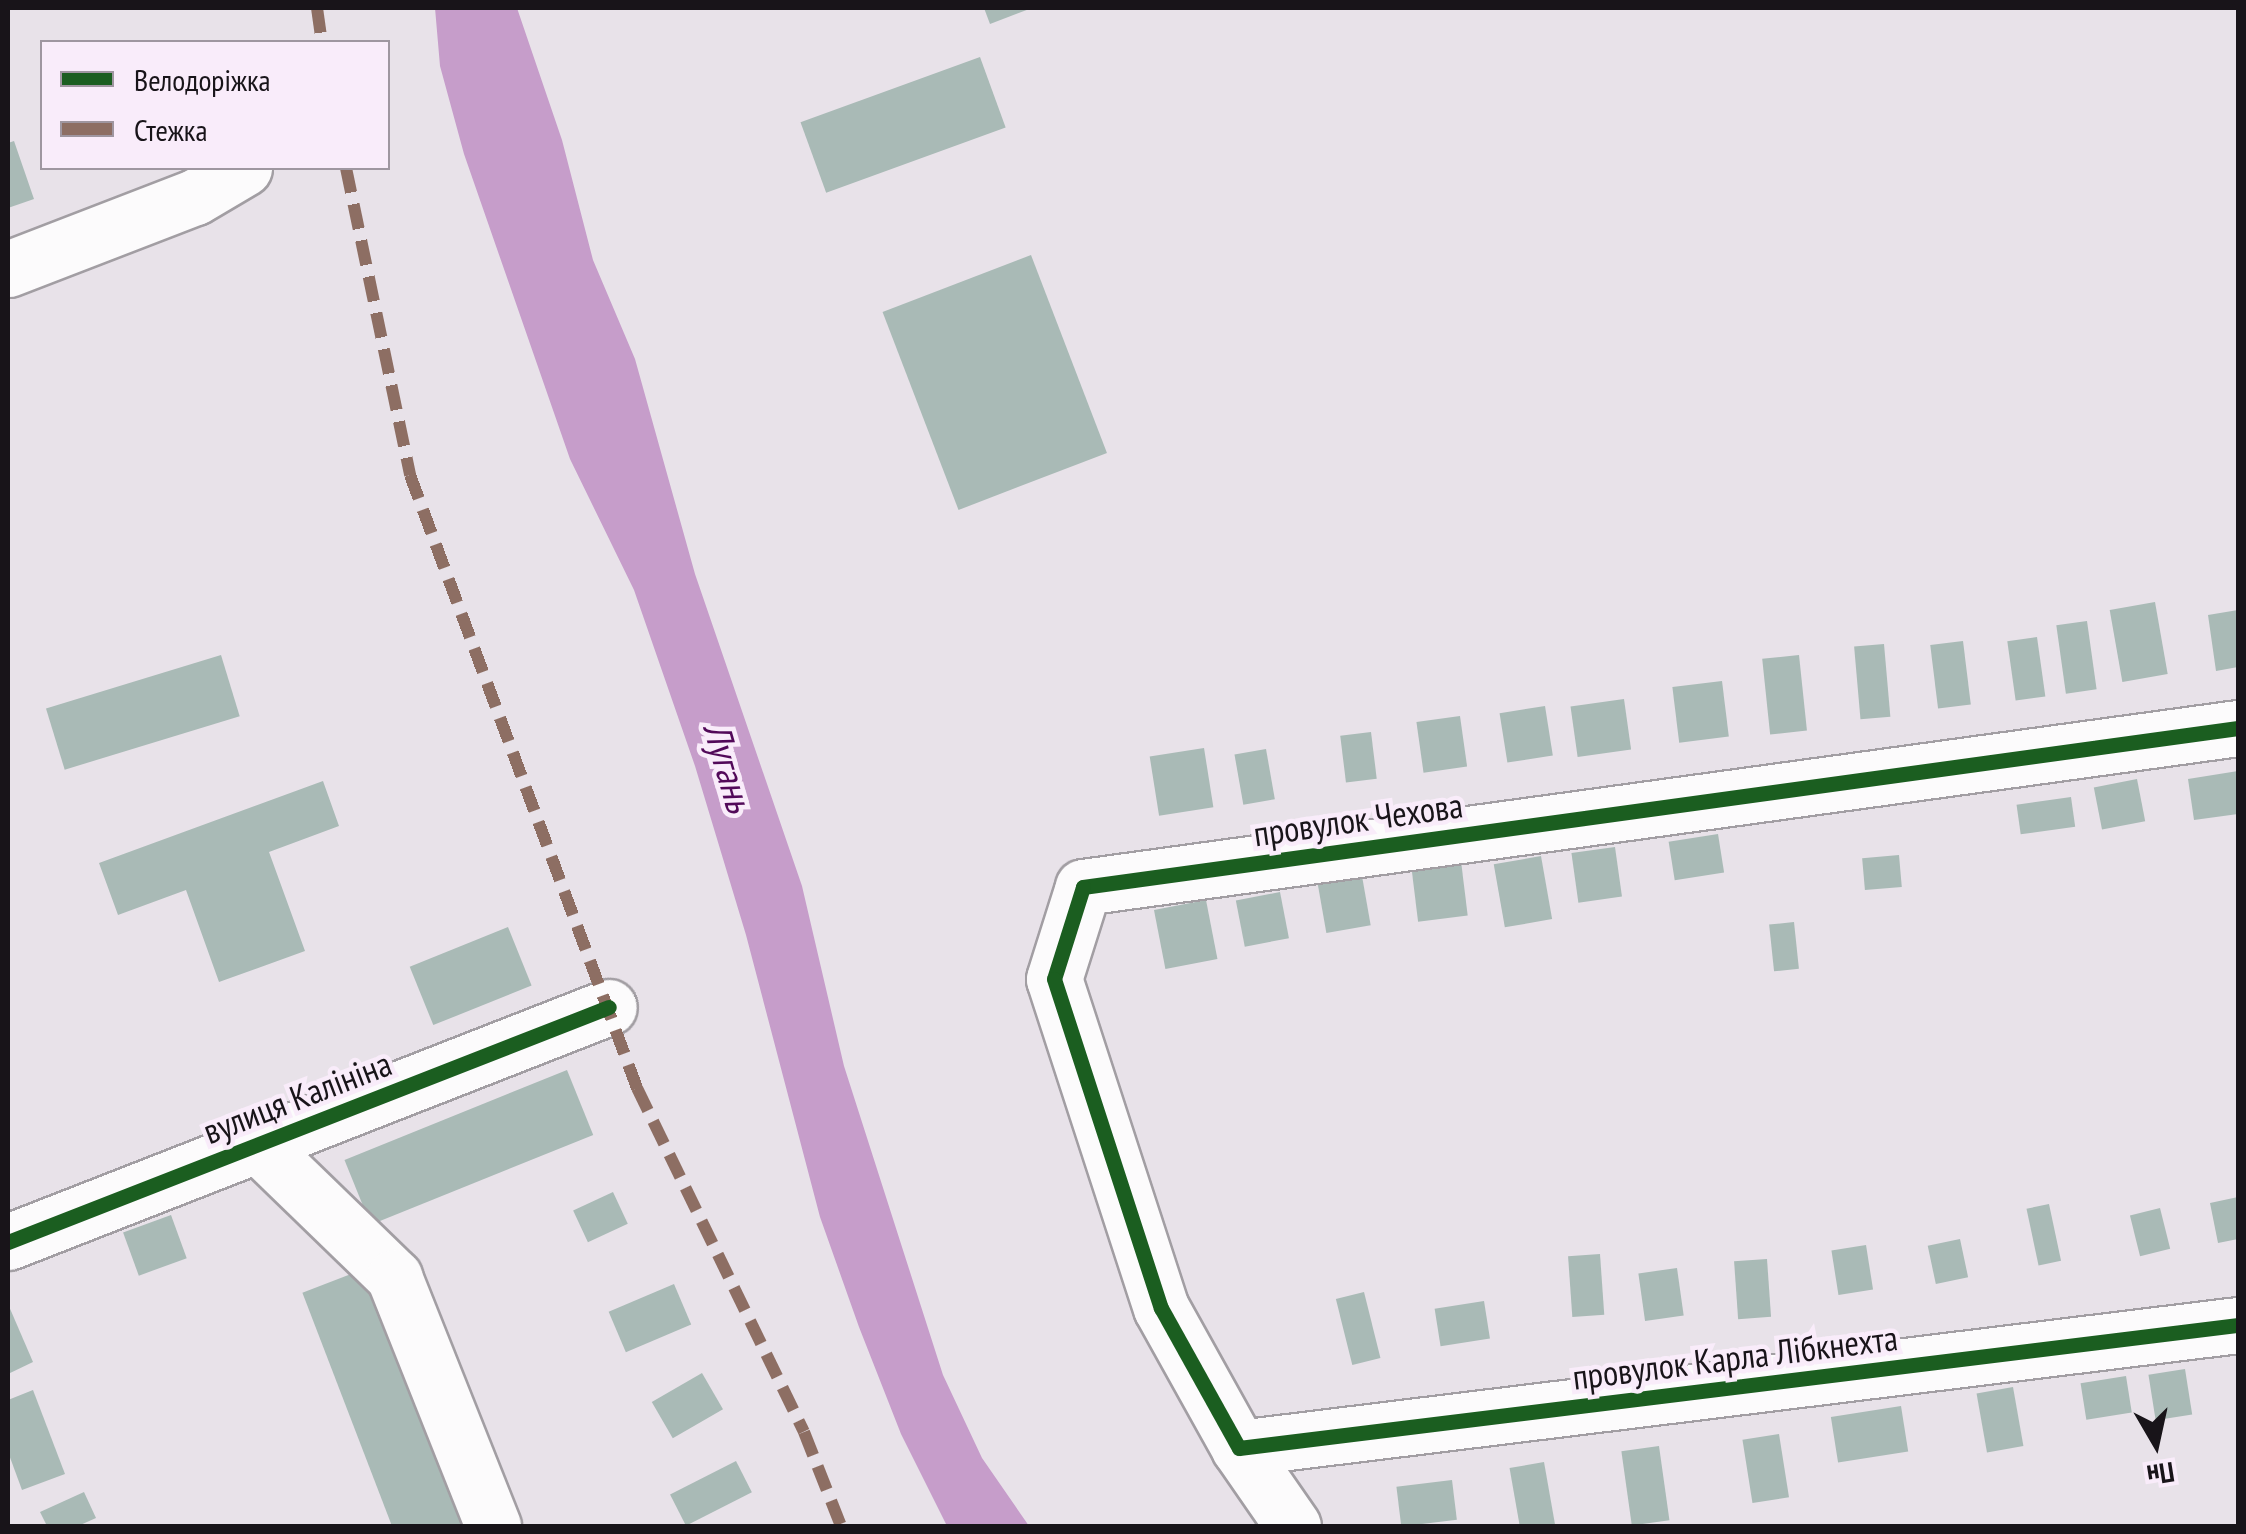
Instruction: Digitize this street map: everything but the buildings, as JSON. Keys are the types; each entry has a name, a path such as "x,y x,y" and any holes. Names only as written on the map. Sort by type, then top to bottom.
{"street":[{"path":"8,269 195,197 241,170"},
{"name":"провулок Чехова","path":"1239,1448 1160,1308 1054,980 1083,887 2238,728"},
{"name":"вулиця Калініна","path":"8,1242 608,1008"},
{"path":"258,1145 394,1276 493,1526"},
{"name":"провулок Карла Лібкнехта","path":"1239,1448 2238,1325"},
{"path":"1239,1448 1292,1526"}],"water":[{"name":"Лугань","path":"435,8 517,8 562,140 593,260 635,359 695,574 802,886 844,1066 943,1375 982,1458 1029,1526 947,1526 901,1434 859,1327 820,1217 746,935 695,766 634,590 570,459 464,154 440,66"}],"marked path":[{"path":"317,8 322,40"},
{"path":"346,170 410,475 637,1088 804,1432 841,1526"}],"cycle path":[{"path":"2238,728 1083,887 1054,979 1161,1308 1239,1448 2238,1325"},
{"path":"8,1242 609,1007"}]}
